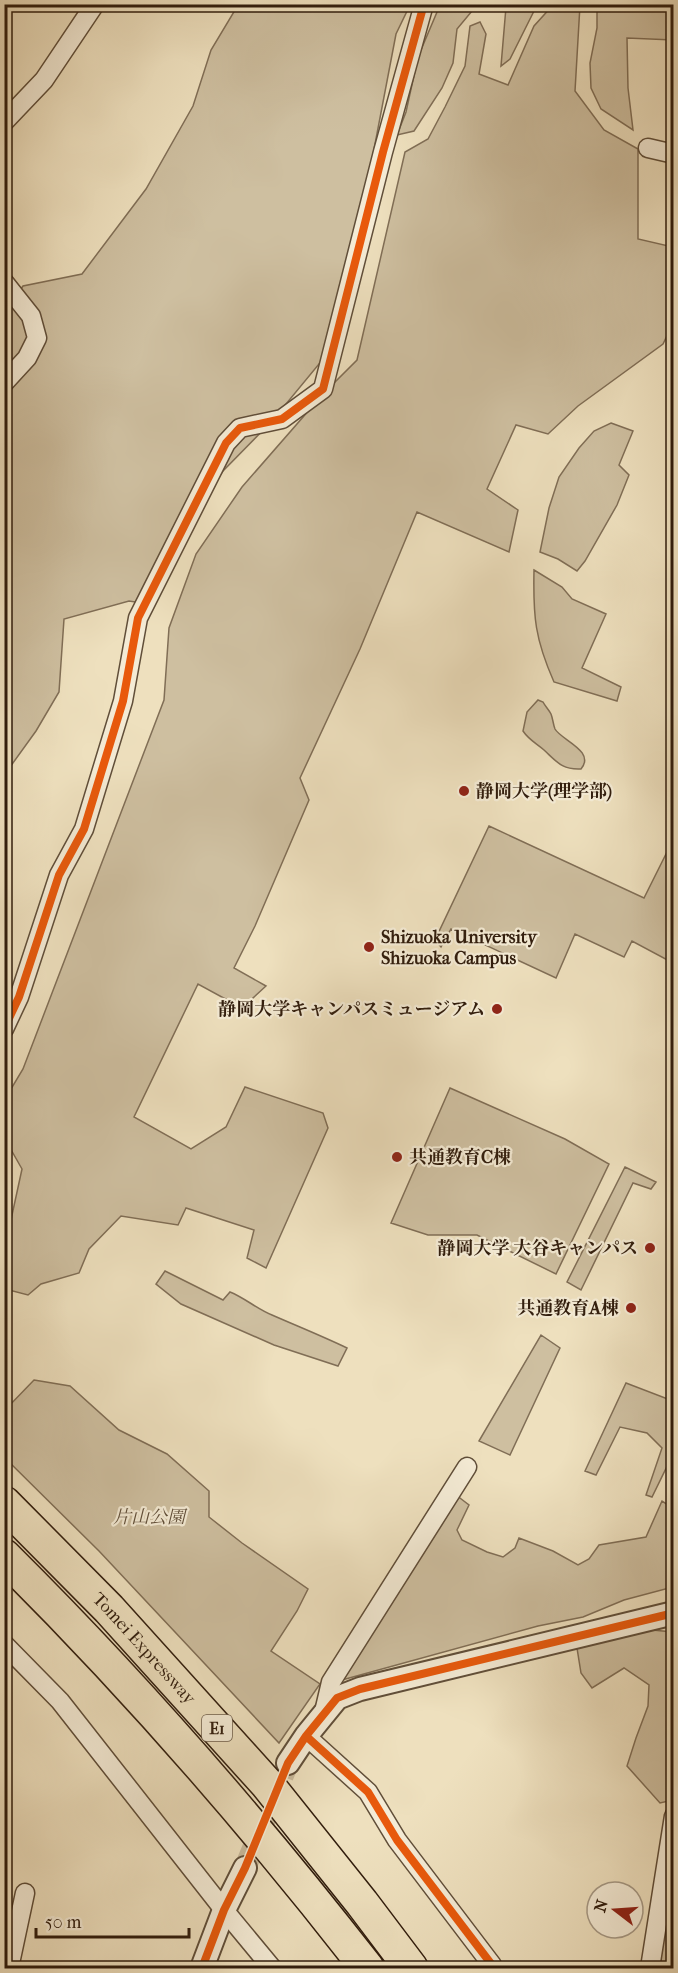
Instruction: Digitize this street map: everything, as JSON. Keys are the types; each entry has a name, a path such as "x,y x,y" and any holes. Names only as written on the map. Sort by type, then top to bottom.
{"highway":[{"name":"Tomei Expressway","path":"4,1503 110,1609 267,1784 411,1968"},
{"name":"Tomei Expressway","path":"4,1556 72,1623 185,1747 367,1968"}],"street":[{"path":"4,122 44,80 95,4"},
{"path":"4,1029 19,998 59,875 84,829 123,701 138,618 226,443 240,428 282,419 323,389 383,152 424,4"},
{"path":"648,148 674,154"},
{"path":"4,282 31,316 37,338 27,358 4,383"},
{"path":"324,1712 332,1683 467,1467"},
{"path":"288,1763 324,1712 337,1698 360,1689 674,1612"},
{"path":"4,1644 60,1701 272,1968"},
{"path":"306,1736 368,1792 397,1840 492,1968"},
{"path":"650,1968 674,1816"},
{"path":"202,1968 224,1910 245,1868"},
{"path":"9,1968 25,1893"}],"green space":[{"path":"238,5 410,5 396,34 367,186 349,249 336,319 324,358 272,421 223,471 172,543 148,604 129,601 64,619 59,692 36,731 5,774 5,312 23,286 82,274 146,189 193,106 211,50"},
{"path":"440,5 477,5 457,29 453,63 442,88 414,131 397,135 406,112 418,57"},
{"path":"502,5 537,5 510,59 501,66 506,7"},
{"path":"553,5 580,5 575,91 604,130 638,149 638,239 673,247 673,323 663,344 578,406 548,434 516,425 487,489 518,510 509,552 417,512 360,649 300,778 309,800 255,926 234,968 266,986 242,1008 198,984 134,1117 191,1149 226,1127 245,1087 323,1113 328,1128 266,1268 247,1258 254,1230 186,1208 178,1225 121,1216 89,1249 79,1273 41,1284 28,1295 5,1289 4,1231 9,1229 22,1169 5,1139 5,1099 23,1069 164,700 169,628 196,554 242,487 324,393 357,360 405,152 428,139 445,107 465,66 470,26 480,22 486,34 479,74 508,85 534,26"},
{"path":"597,5 673,5 673,40 627,38 628,88 633,130 601,109 591,88 590,63 597,28"},
{"path":"611,423 633,431 619,465 629,475 617,505 577,571 558,559 540,552 549,508 559,477 579,448 594,431"},
{"path":"534,570 562,587 572,599 606,614 582,668 621,687 617,701 554,682 536,628"},
{"path":"538,700 543,702 550,712 558,733 581,751 584,763 581,769 569,768 560,764 523,731 527,712"},
{"path":"489,826 644,898 673,842 673,963 632,941 624,957 575,934 556,978 451,929 441,947 435,940"},
{"path":"450,1088 565,1139 609,1164 556,1274 477,1235 428,1235 391,1223"},
{"path":"625,1167 656,1182 651,1189 633,1183 581,1290 567,1282"},
{"path":"165,1271 223,1300 230,1292 267,1313 347,1348 338,1366 274,1345 181,1304 156,1284"},
{"path":"541,1335 560,1348 510,1455 479,1441"},
{"name":"片山公園","path":"34,1380 70,1386 119,1430 167,1454 209,1491 209,1517 308,1589 297,1611 271,1651 320,1684 279,1743 99,1551 5,1458 5,1410"},
{"path":"626,1383 673,1401 673,1454 652,1497 646,1495 662,1448 647,1433 620,1427 596,1475 585,1471"},
{"path":"456,1495 469,1505 457,1530 462,1540 503,1557 515,1548 519,1538 553,1551 578,1565 589,1559 599,1545 646,1537 662,1501 673,1508 673,1587 624,1600 583,1617 538,1626 342,1680"},
{"path":"652,1630 673,1632 673,1800 660,1803 627,1766 648,1706 649,1685 624,1668 592,1688 581,1673 577,1648"},
{"path":"673,1821 673,1968 654,1968"}],"tunnel":[{"path":"245,1868 288,1763"}],"cycle path":[{"path":"4,1029 19,997 59,875 84,829 123,701 138,618 226,443 240,428 282,419 323,389 383,152 424,4"},
{"path":"202,1968 224,1910 245,1868 288,1763 306,1736 337,1698 360,1689 674,1613"},
{"path":"306,1736 368,1792 397,1840 492,1968"}],"place":[{"name":"静岡大学(理学部)","path":"464,791"},
{"name":"Shizuoka University Shizuoka Campus","path":"369,947"},
{"name":"静岡大学キャンパスミュージアム","path":"497,1009"},
{"name":"共通教育C棟","path":"397,1157"},
{"name":"静岡大学 大谷キャンパス","path":"650,1248"},
{"name":"共通教育A棟","path":"631,1308"}]}
